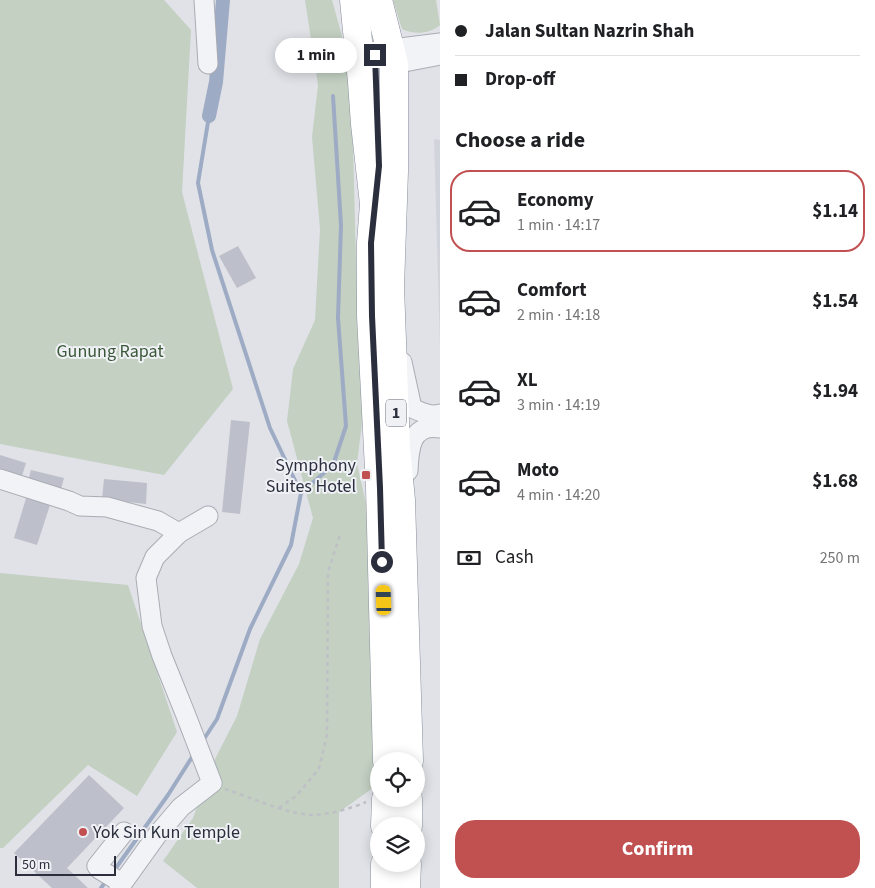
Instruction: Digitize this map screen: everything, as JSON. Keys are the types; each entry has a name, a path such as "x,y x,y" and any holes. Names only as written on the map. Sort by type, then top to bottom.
{"highway":[{"name":"1","path":"362,2 387,56 394,170 390,287 396,448 401,500 409,752"},
{"name":"1","path":"362,2 365,124 374,204 371,243 372,316 380,488 387,752"},
{"path":"374,204 379,166 387,56"},
{"path":"385,872 385,888"},
{"path":"406,888 407,872"}],"street":[{"path":"204,0 208,64"},
{"path":"387,56 439,44"},
{"path":"393,343 401,357 412,408 434,416 440,414"},
{"path":"401,500 408,481 410,447 414,436 421,430 440,428"},
{"path":"0,479 80,506 106,507 158,521 179,533"},
{"path":"124,832 98,864 99,868 117,881 181,807 211,785 212,781 162,656 152,626 146,578 155,557 179,533 208,516"},
{"path":"416,872 419,888"}],"path":[{"path":"279,808 296,796 319,769 327,734 328,572 340,534"},
{"path":"211,785 279,808 310,815 355,807 370,802"}],"shaded area":[{"path":"434,139 440,140 440,348"}],"green space":[{"name":"Gunung Rapat","path":"0,0 164,0 191,30 182,192 233,389 164,475 0,444"},
{"path":"305,0 332,0 351,69 357,300 363,414 357,464 367,508 376,675 374,752 370,752 370,790 339,812 339,888 197,888 163,861 193,818 214,761 237,716 260,639 299,564 313,518 287,421 293,369 315,320 320,229 312,137 318,85"},
{"path":"393,0 436,0 440,25 422,33 402,29"},
{"path":"0,573 128,585 177,732 137,796 88,765 3,848 0,848"}],"building":[{"path":"238,246 256,278 237,288 219,256"},
{"path":"231,420 250,422 240,514 222,512"},
{"path":"0,455 26,463 21,479 0,472"},
{"path":"31,470 64,478 60,493 27,485"},
{"path":"104,479 147,483 146,504 102,499"},
{"path":"27,495 51,502 37,545 14,538"},
{"path":"89,775 124,808 67,868 88,888 52,888 14,853"}],"waterway":[{"path":"209,116 216,82 223,0"},
{"path":"301,493 333,465 346,426 338,318 341,225 333,96"},
{"path":"202,742 217,719 250,629 291,545 301,493 270,428 212,250 198,183 209,116"},
{"path":"113,872 168,795 194,754"},
{"path":"101,888 107,880"}],"place":[{"name":"Symphony Suites Hotel","path":"366,475"},
{"name":"Yok Sin Kun Temple","path":"83,832"}],"route":[{"path":"375,55 379,166 371,243 372,316 382,562"}]}
